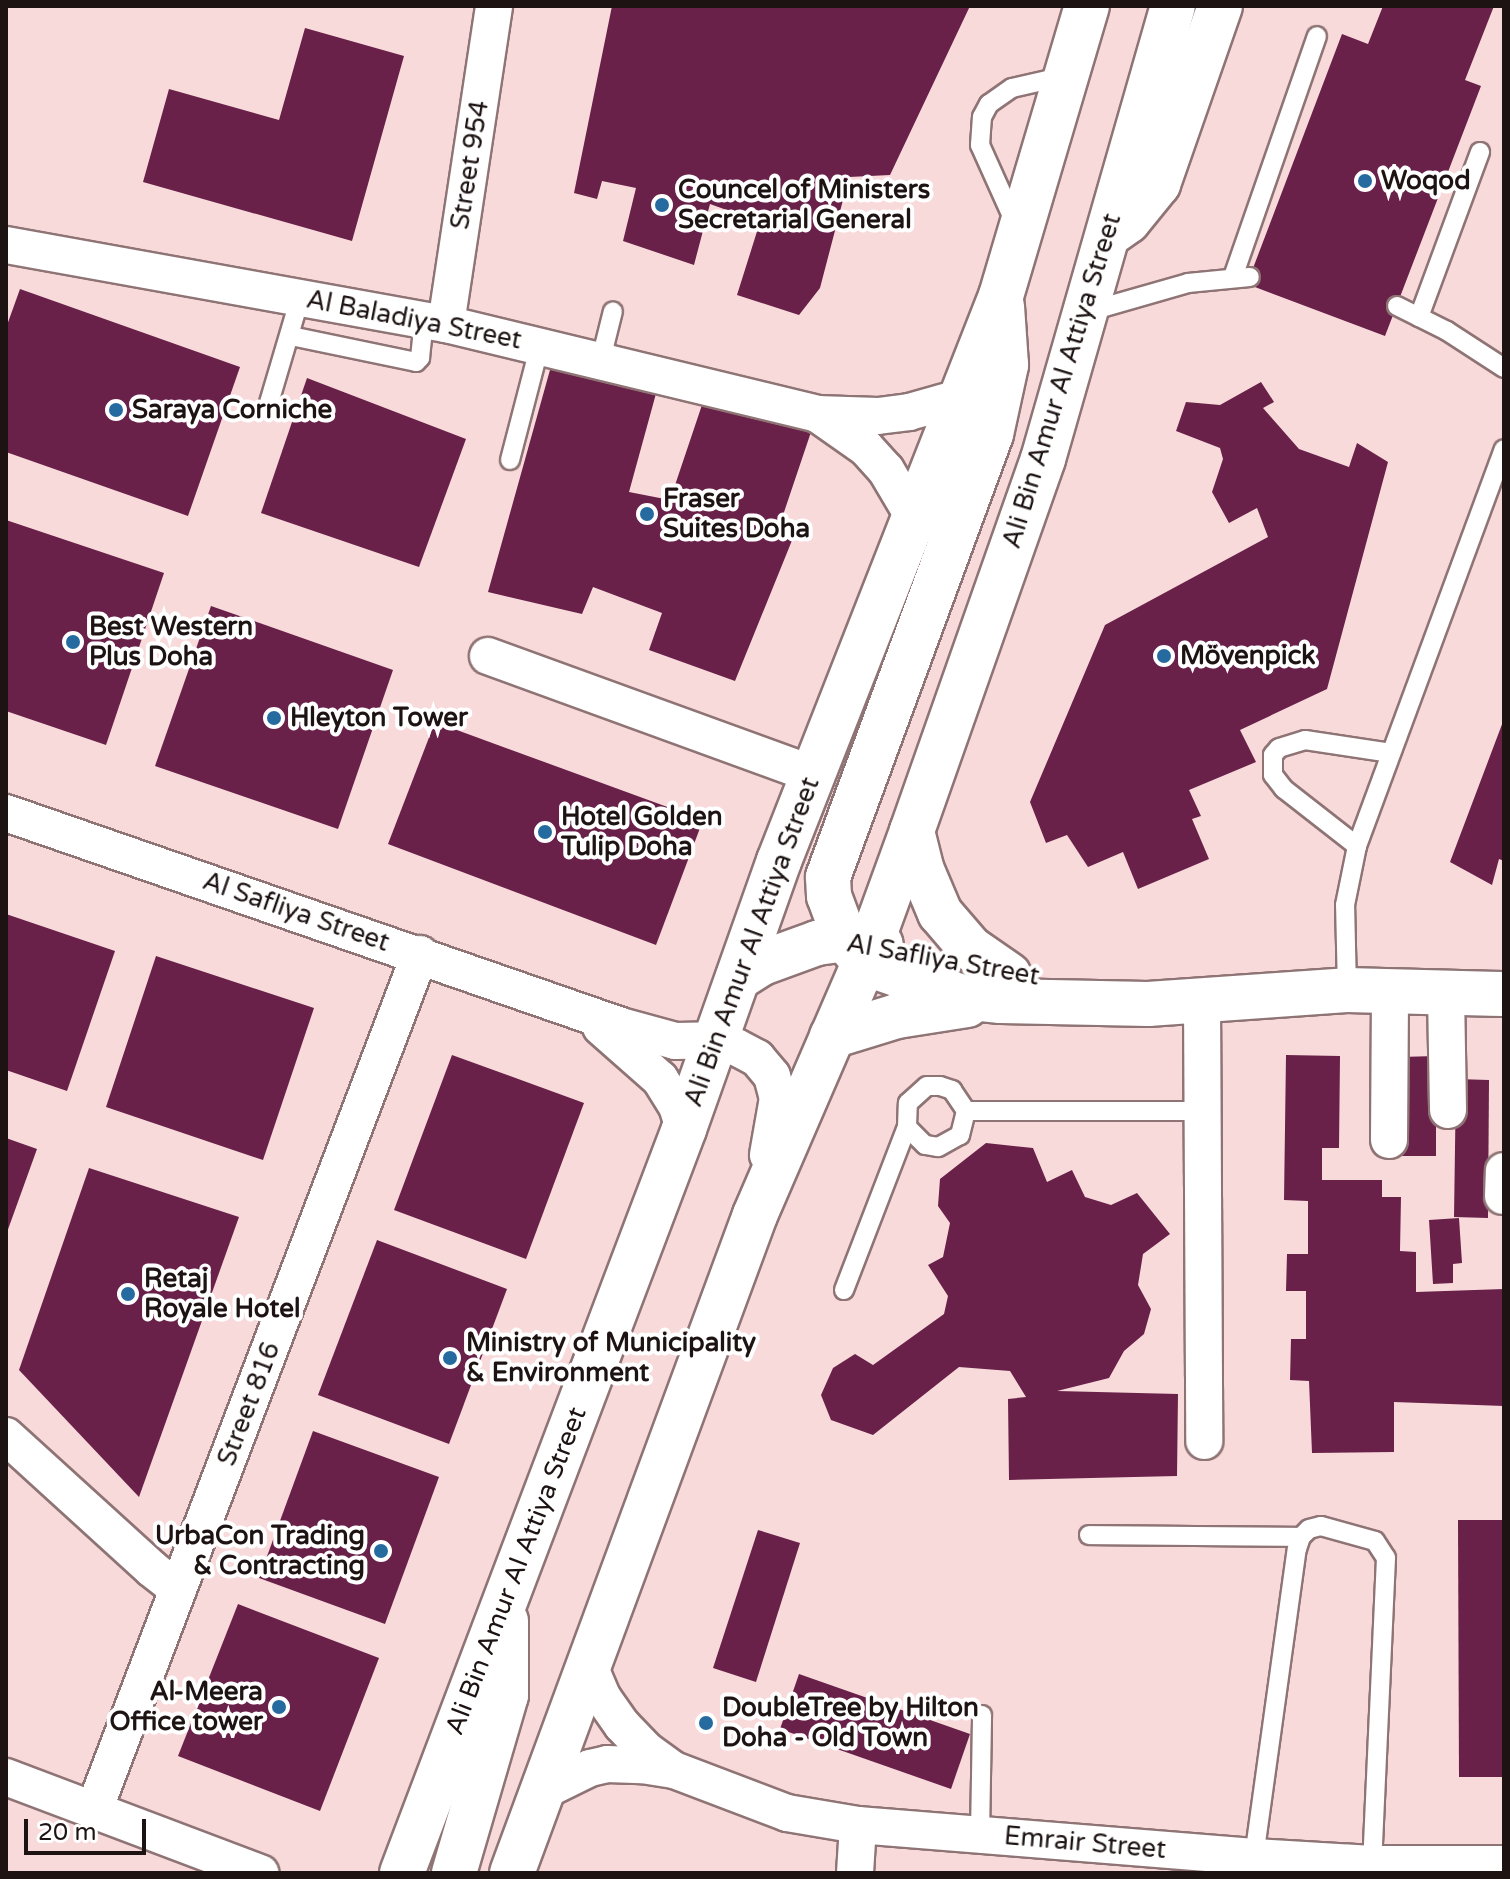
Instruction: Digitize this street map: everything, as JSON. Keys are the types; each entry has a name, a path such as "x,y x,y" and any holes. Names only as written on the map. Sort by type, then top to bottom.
{"main road":[{"name":"Ali Bin Amur Al Attiya Street","path":"402,1873 684,1129 813,774 1001,296 1087,6"},
{"name":"Ali Bin Amur Al Attiya Street","path":"512,1873 755,1215 832,1036 861,948 912,831 1043,459 1173,6"},
{"path":"1108,235 1128,221 1158,184 1220,6"},
{"path":"861,948 829,896 828,877 991,434 1006,365 1001,296"},
{"path":"832,1036 1005,988 940,913 921,868 912,831"},
{"name":"Al Safliya Street","path":"738,978 789,952 861,948 1005,988 1120,1005 1347,990 1504,994"},
{"path":"454,1873 506,1695 506,1595"}],"street":[{"name":"Street 954","path":"435,322 494,6"},
{"name":"Al Baladiya Street","path":"6,245 435,322 601,359 817,414 878,416 909,412 959,398"},
{"name":"Al Baladiya Street","path":"817,414 866,448 886,470 915,519"},
{"path":"488,656 813,774"},
{"name":"Al Safliya Street","path":"6,813 420,954 584,1014 675,1041 714,1040 757,1058 772,1076 778,1098 755,1215"},
{"name":"Street 816","path":"94,1810 420,954"},
{"path":"1389,1140 1390,991"},
{"path":"1446,993 1448,1110"},
{"path":"1202,999 1204,1441"},
{"name":"Al Safliya Street","path":"584,1014 660,1079 677,1106 684,1129"},
{"path":"1503,1196 1504,1171"},
{"path":"6,1436 178,1589"},
{"name":"Emrair Street","path":"590,1668 603,1698 622,1725 646,1750 674,1770 787,1813 858,1825 1254,1857 1372,1864 1504,1864"},
{"name":"Emrair Street","path":"543,1791 566,1778 607,1764 674,1770"},
{"path":"6,1777 260,1873"},
{"path":"855,1873 858,1825"}],"lane":[{"path":"1087,312 1188,283 1241,277 1317,36"},
{"path":"1020,236 980,145 982,117 989,104 1012,88 1068,75"},
{"path":"1419,317 1480,152"},
{"path":"268,406 300,298"},
{"path":"1397,306 1504,368"},
{"path":"601,359 613,311"},
{"path":"291,336 416,362 435,322"},
{"path":"510,460 540,345"},
{"path":"1347,990 1345,905 1357,846 1504,449"},
{"path":"1357,846 1284,789 1273,775 1273,755 1279,748 1305,740 1391,753"},
{"path":"844,1290 907,1127 908,1103 927,1086 952,1090 966,1111 960,1135 938,1147 925,1145 907,1127"},
{"path":"966,1111 1203,1111"},
{"path":"1254,1857 1301,1537 1309,1529 1321,1526 1375,1541 1386,1558 1372,1864"},
{"path":"1089,1535 1301,1537"},
{"path":"980,1834 982,1715"}],"building":[{"path":"612,6 970,6 890,175 849,177 820,288 799,315 737,295 760,222 710,204 694,265 623,241 636,188 602,181 597,199 574,193"},
{"name":"Woqod","path":"1383,6 1494,6 1465,80 1481,86 1385,336 1247,284 1342,34 1368,44"},
{"path":"305,28 404,56 352,241 143,182 169,89 279,120"},
{"name":"Saraya Corniche","path":"20,289 240,367 188,516 6,452 6,328"},
{"name":"Fraser Suites Doha","path":"555,352 660,379 629,492 670,500 705,396 811,432 779,527 795,533 735,681 649,650 662,613 593,587 582,614 488,592"},
{"path":"307,378 466,439 419,567 261,513"},
{"path":"1261,382 1274,402 1263,408 1299,449 1349,467 1357,443 1388,462 1327,689 1240,730 1256,762 1189,790 1201,816 1192,819 1209,859 1138,889 1123,852 1088,867 1067,835 1046,843 1030,802 1105,625 1268,537 1257,508 1229,523 1212,492 1223,459 1220,448 1176,431 1186,402 1220,405"},
{"name":"Best Western Plus Doha","path":"6,520 164,573 106,745 6,711"},
{"name":"Hleyton Tower","path":"211,606 393,670 338,829 155,766"},
{"path":"1504,719 1504,861 1499,859 1492,885 1450,862"},
{"name":"Hotel Golden Tulip Doha","path":"435,722 703,820 656,945 388,844"},
{"path":"6,914 115,951 67,1091 6,1070"},
{"path":"156,956 314,1008 263,1160 106,1107"},
{"path":"452,1055 584,1103 526,1259 394,1210"},
{"path":"1286,1055 1340,1056 1339,1148 1322,1148 1322,1180 1382,1180 1382,1197 1401,1197 1400,1251 1416,1252 1416,1292 1504,1289 1504,1406 1394,1402 1394,1452 1312,1453 1309,1381 1290,1380 1291,1339 1306,1339 1306,1291 1286,1291 1287,1254 1308,1254 1308,1201 1284,1200"},
{"path":"1436,1056 1436,1156 1400,1156 1400,1057"},
{"path":"1456,1079 1489,1080 1488,1218 1454,1217"},
{"path":"6,1138 37,1149 6,1235"},
{"path":"986,1143 1033,1148 1047,1182 1072,1170 1085,1197 1111,1205 1137,1193 1170,1234 1143,1254 1138,1285 1151,1309 1144,1334 1124,1351 1109,1378 1057,1391 1178,1394 1177,1476 1009,1480 1008,1399 1026,1397 1010,1371 959,1367 873,1435 831,1420 821,1395 833,1368 855,1354 873,1365 944,1314 948,1296 928,1265 943,1257 950,1223 938,1206 940,1179"},
{"name":"Retaj Royale Hotel","path":"89,1168 239,1217 139,1497 19,1370"},
{"path":"1459,1218 1462,1263 1453,1264 1453,1283 1433,1284 1429,1220"},
{"path":"377,1240 507,1289 449,1444 318,1395"},
{"path":"313,1431 439,1477 385,1624 259,1578"},
{"path":"1458,1520 1504,1520 1504,1777 1459,1777"},
{"path":"758,1530 800,1543 756,1682 713,1668"},
{"name":"Al-Meera Office tower","path":"238,1604 379,1658 320,1811 178,1756"},
{"path":"799,1674 970,1734 951,1789 780,1729"}],"place":[{"name":"Woqod","path":"1365,181"},
{"name":"Councel of Ministers Secretarial General","path":"662,205"},
{"name":"Saraya Corniche","path":"116,410"},
{"name":"Fraser Suites Doha","path":"647,514"},
{"name":"Best Western Plus Doha","path":"73,642"},
{"name":"Mövenpick","path":"1164,656"},
{"name":"Hleyton Tower","path":"274,718"},
{"name":"Hotel Golden Tulip Doha","path":"545,832"},
{"name":"Retaj Royale Hotel","path":"128,1294"},
{"name":"Ministry of Municipality & Environment","path":"450,1358"},
{"name":"UrbaCon Trading & Contracting","path":"381,1551"},
{"name":"Al-Meera Office tower","path":"279,1707"},
{"name":"DoubleTree by Hilton Doha - Old Town","path":"706,1723"}]}
